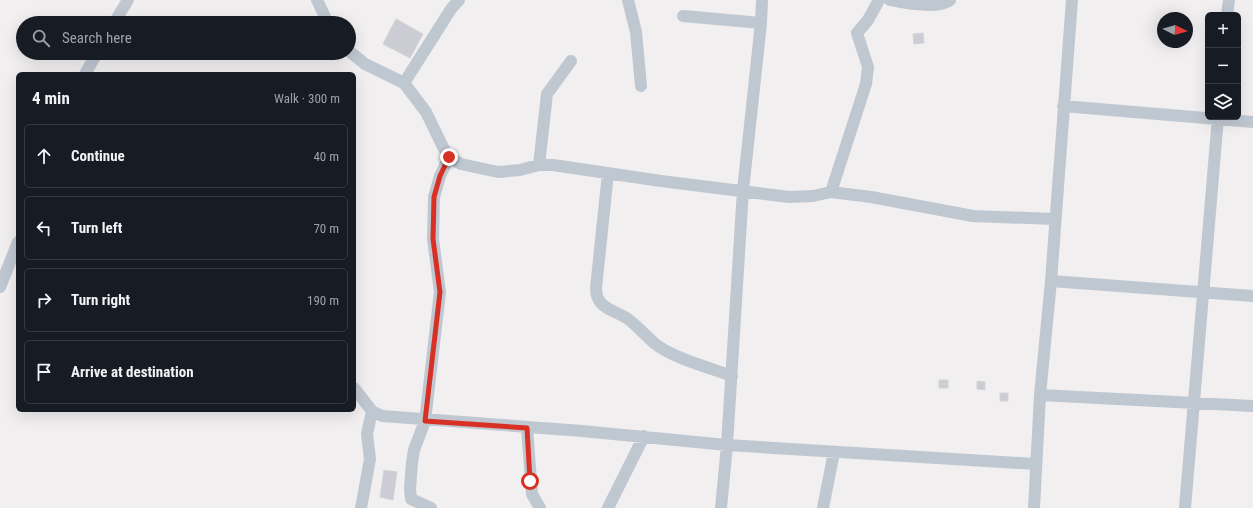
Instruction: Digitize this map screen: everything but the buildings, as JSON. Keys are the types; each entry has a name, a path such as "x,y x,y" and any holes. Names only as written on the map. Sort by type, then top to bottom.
{"street":[{"path":"118,16 128,0"},
{"path":"317,0 325,16"},
{"path":"404,83 451,9 459,0"},
{"path":"628,0 636,32 641,86"},
{"path":"721,508 732,376 743,190 761,23 762,0"},
{"path":"831,192 866,84 868,67 857,33 868,20 879,0"},
{"path":"890,0 935,6 946,4 950,0"},
{"path":"1034,508 1040,395 1051,281 1072,0"},
{"path":"1228,12 1229,0"},
{"path":"683,16 761,23"},
{"path":"356,57 365,64 404,83 426,112 449,157 461,164 498,172 520,170 539,165 553,165 661,182 743,190 789,197 813,196 831,192 871,197 973,216 1055,219"},
{"path":"86,72 93,60"},
{"path":"539,165 547,94 571,61"},
{"path":"1063,106 1205,117"},
{"path":"1185,508 1218,120"},
{"path":"1236,120 1253,122"},
{"path":"431,508 411,499 410,489 414,450 425,421 440,292 433,239 434,197 440,176 449,157"},
{"path":"608,173 596,288 596,294 600,304 629,320 657,345 670,353 732,376"},
{"path":"0,287 16,247"},
{"path":"1051,281 1203,291 1253,296"},
{"path":"356,391 372,411 382,416 425,421 644,436 727,446 1036,464"},
{"path":"1040,395 1253,406"},
{"path":"361,508 370,460 367,434 372,411"},
{"path":"527,428 532,494 540,508"},
{"path":"608,508 644,436"},
{"path":"823,508 834,452"}],"route":[{"path":"449,157 440,176 434,197 433,239 440,292 425,421 527,428 530,481"}]}
